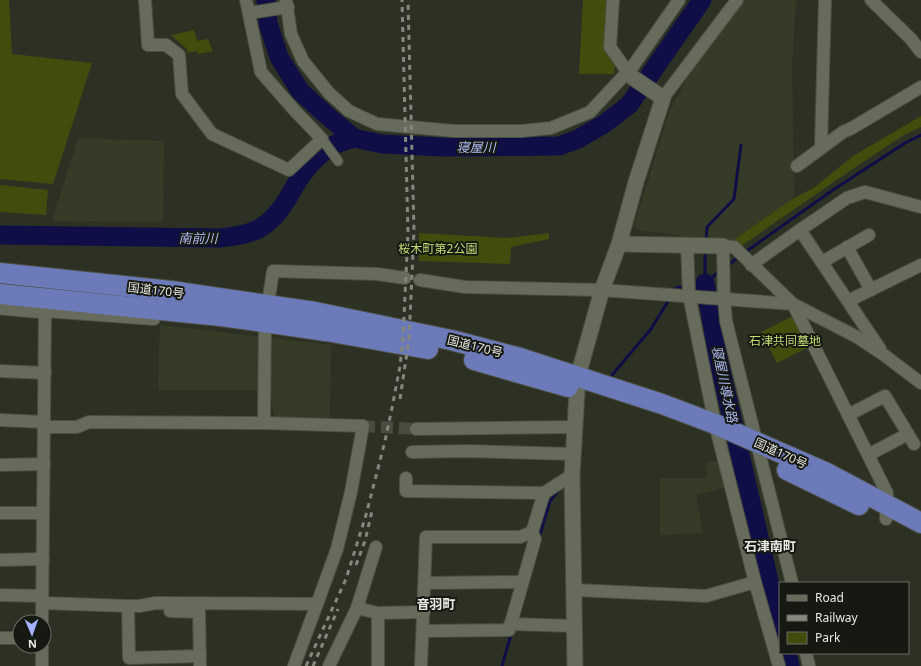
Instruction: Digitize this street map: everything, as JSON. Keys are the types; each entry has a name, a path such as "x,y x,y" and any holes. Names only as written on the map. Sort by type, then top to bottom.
{"highway":[{"name":"国道170号","path":"0,273 126,286 266,314"},
{"name":"国道170号","path":"0,294 222,316 315,312 451,340 520,358 577,383 662,404 719,433 757,449 886,512 921,523"},
{"name":"国道170号","path":"886,512 921,537"}],"street":[{"path":"145,0 148,45 166,45 179,54 182,94 212,134 290,170 323,140"},
{"path":"246,0 261,72 323,140 336,158"},
{"path":"612,0 610,47 630,74 660,96"},
{"path":"249,13 287,4 291,34 303,61 329,94 349,111 376,124 454,131 522,131 551,128 590,112 620,80 630,74 633,66 679,0"},
{"path":"575,666 572,454 577,383 602,290 619,244 660,96 737,0"},
{"path":"821,146 825,0"},
{"path":"871,0 911,39 921,52"},
{"path":"797,166 821,146 921,87"},
{"path":"750,263 847,198 865,192 921,207"},
{"path":"800,230 884,355"},
{"path":"822,262 869,235"},
{"path":"619,244 689,245 726,250 750,263 793,304 857,337 921,383"},
{"path":"689,245 688,295 755,582 779,666"},
{"path":"847,248 871,290"},
{"path":"726,250 722,296 726,321 757,449 792,582"},
{"path":"848,301 921,265"},
{"path":"264,423 266,314 273,271 377,274 406,278"},
{"path":"420,280 465,287 602,290 722,296 793,304"},
{"path":"0,283 109,294 126,286"},
{"path":"793,304 887,493 886,512"},
{"path":"0,307 170,320 222,316"},
{"path":"42,614 45,311"},
{"path":"0,371 45,373"},
{"path":"848,415 886,396 911,439 868,455"},
{"path":"0,420 76,427 89,422 264,423 363,426 352,492 337,549 294,666"},
{"path":"416,429 574,427"},
{"path":"412,452 467,451 572,454"},
{"path":"0,464 44,464"},
{"path":"406,478 406,491 544,492 572,475"},
{"path":"423,631 509,630 535,539 532,532 544,492"},
{"path":"0,513 43,513"},
{"path":"421,666 426,537 520,537 532,532"},
{"path":"329,666 356,608 376,547"},
{"path":"0,560 43,559"},
{"path":"425,583 522,582"},
{"path":"575,590 706,596 755,582"},
{"path":"0,595 43,600 133,606 156,603 317,604"},
{"path":"133,606 144,609 199,612 200,661 129,658 133,606"},
{"path":"356,608 378,613 424,612"},
{"path":"378,613 378,666"},
{"path":"510,624 575,626"},
{"path":"0,638 12,638"},
{"path":"42,654 42,666"},
{"path":"806,654 809,666"}],"shaded area":[{"path":"743,0 796,0 792,67 794,204 734,246 721,238 683,237 668,233 641,231 634,226 669,113 693,67"},
{"path":"78,138 164,141 163,222 52,221"},
{"path":"160,325 331,345 330,419 275,418 269,390 158,390"},
{"path":"719,461 727,487 696,495 703,533 660,535 660,478 707,478 706,462"}],"green space":[{"path":"0,0 9,0 12,54 92,63 53,184 0,179"},
{"path":"583,0 608,0 604,49 615,67 614,74 579,74"},
{"path":"194,30 197,41 208,39 213,51 198,54 197,51 187,53 187,49 171,35"},
{"path":"921,116 921,127 904,135 860,164 741,246 735,239 791,200 815,187 853,156"},
{"path":"0,185 48,190 46,215 0,212"},
{"name":"桜木町第2公園","path":"419,233 507,238 549,233 549,239 511,247 510,264 419,261"},
{"name":"石津共同墓地","path":"793,316 809,347 777,363 761,332"}],"waterway":[{"name":"寝屋川","path":"266,0 268,23 279,57 300,91 324,113 354,138 382,144 442,147 559,146 578,139 604,124 629,105 702,0"},
{"path":"744,253 830,192 905,143 921,135"},
{"name":"南前川","path":"0,235 220,238 242,235 252,232 268,223 281,208 304,172 330,147 354,138"},
{"name":"寝屋川導水路","path":"706,241 707,227 734,199 741,145"},
{"name":"寝屋川導水路","path":"705,250 705,283"},
{"path":"727,266 740,256"},
{"name":"寝屋川導水路","path":"694,285 705,283 721,270"},
{"name":"寝屋川導水路","path":"705,283 718,358 779,625"},
{"path":"674,292 676,288 682,287"},
{"path":"612,375 651,329 670,298"},
{"path":"539,538 550,501 559,490"},
{"path":"502,666 512,631"},
{"name":"寝屋川導水路","path":"787,654 790,666"}],"tunnel":[{"path":"363,426 416,429"}],"railway":[{"path":"306,666 346,579 366,515 385,441 400,366 403,338 408,232 402,0"},
{"path":"400,399 409,339 414,231 408,0"},
{"path":"356,565 365,541 372,511"},
{"path":"313,666 338,609"}],"district":[{"name":"石津南町","path":"770,546"},
{"name":"音羽町","path":"436,604"}]}
